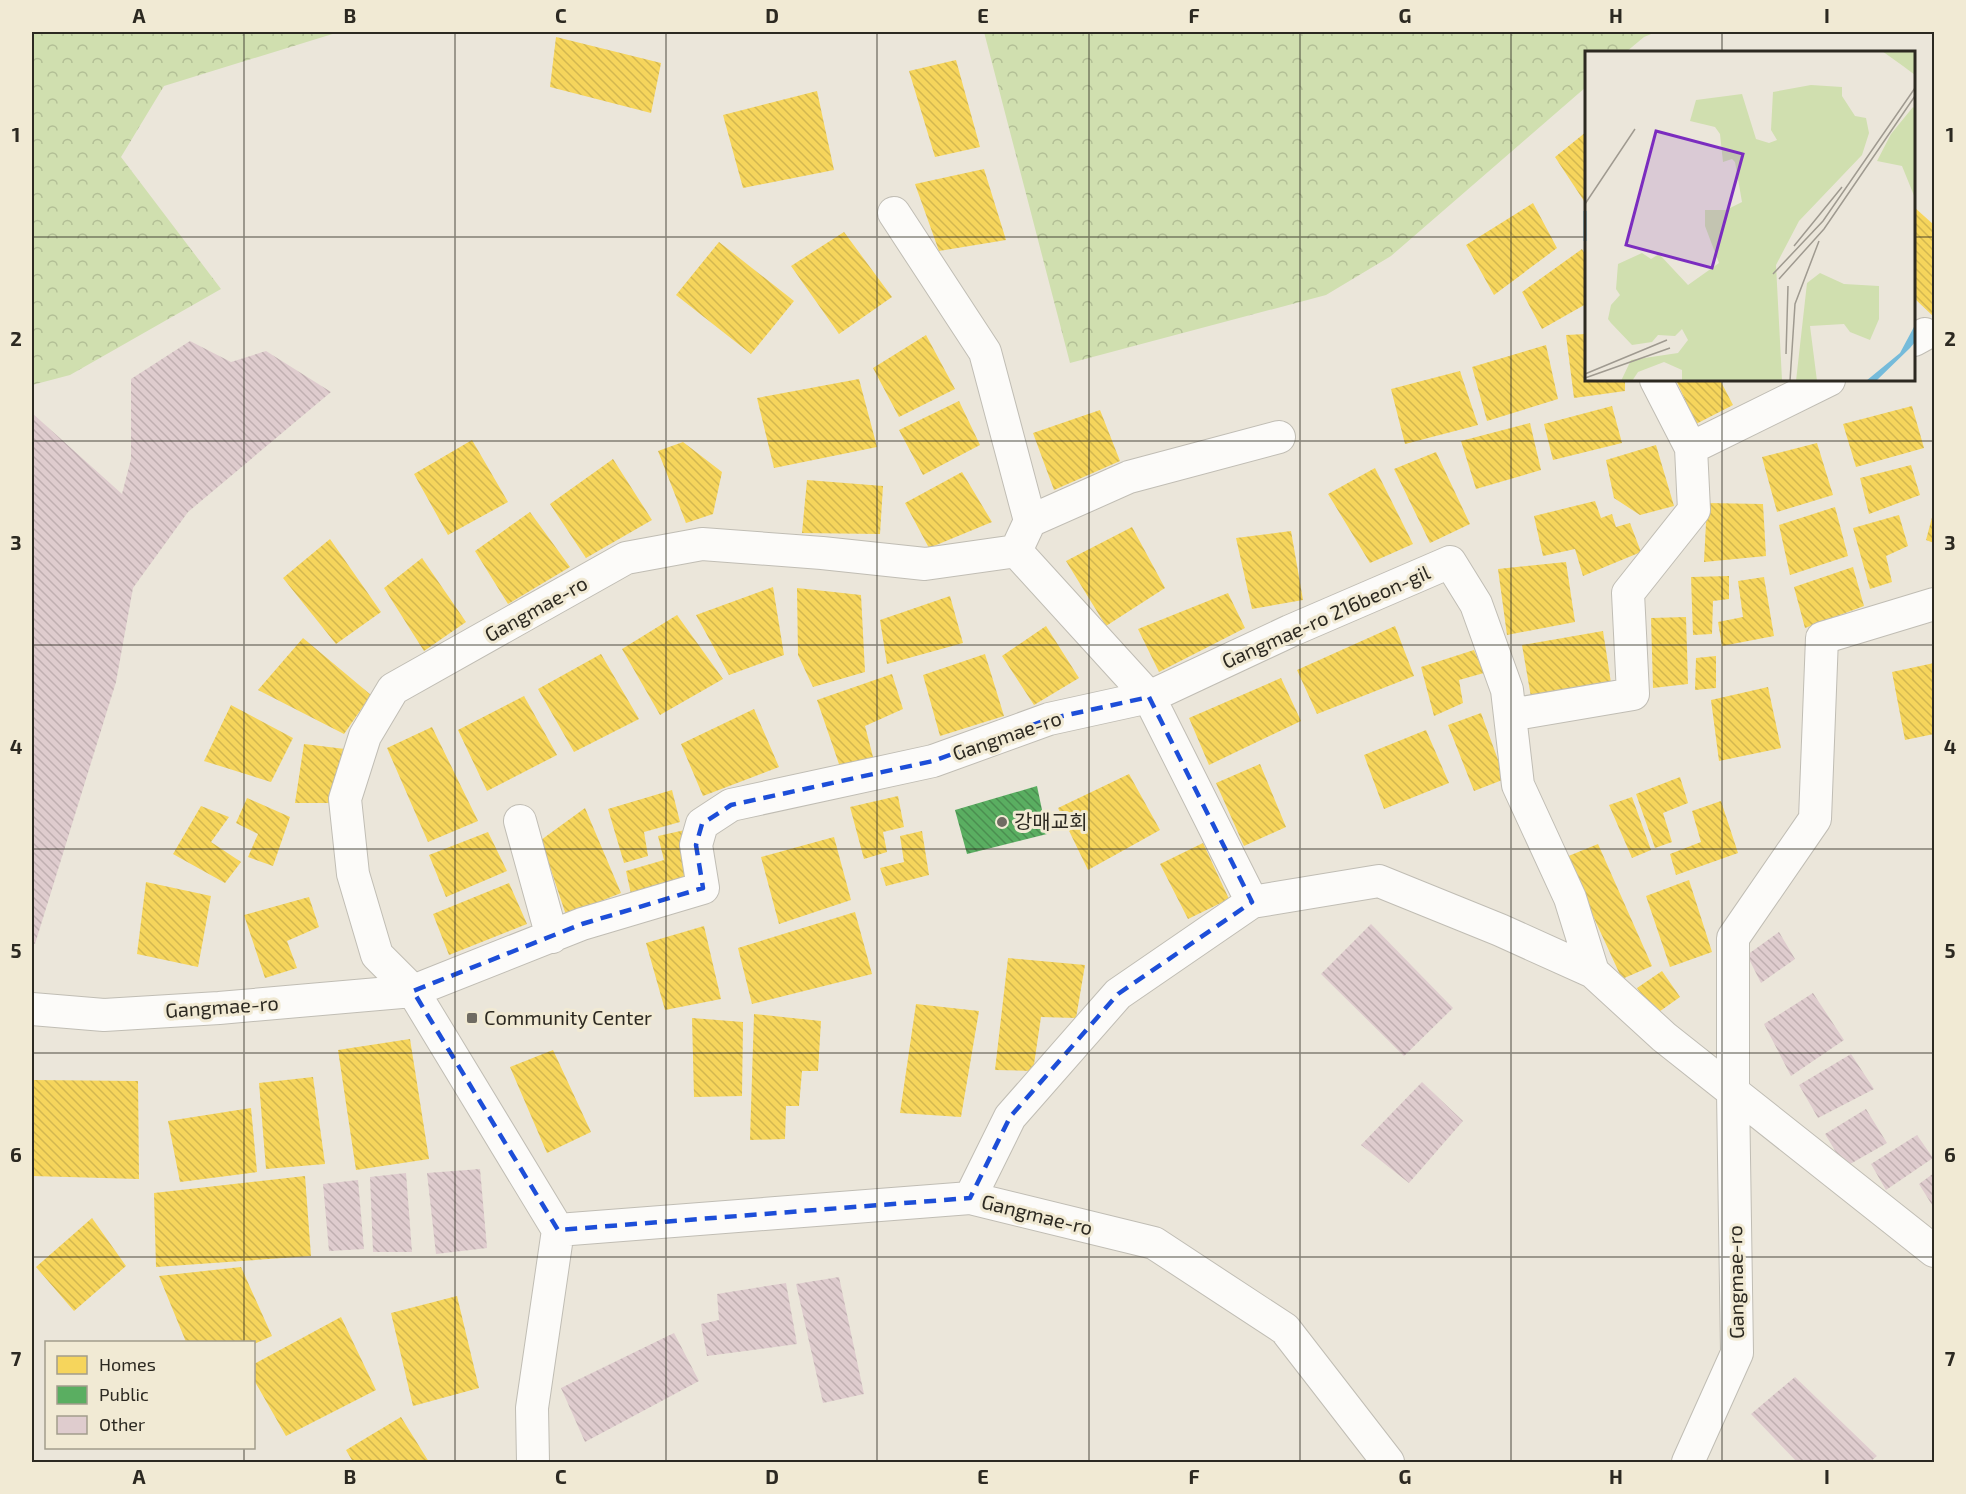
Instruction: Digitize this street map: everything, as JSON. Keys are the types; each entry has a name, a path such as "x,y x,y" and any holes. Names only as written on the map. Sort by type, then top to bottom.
{"street":[{"path":"894,213 985,352 1030,521 1016,551 1149,697 1252,902"},
{"path":"1510,715 1633,694 1628,593 1694,510 1691,448 1657,381"},
{"path":"1691,448 1826,381"},
{"path":"1030,521 1129,477 1279,437"},
{"name":"Gangmae-ro","path":"1016,551 925,564 702,544 626,558 393,689 365,736 345,799 353,874 377,955 413,991 558,1230 970,1198 1154,1244 1285,1329 1388,1462"},
{"name":"Gangmae-ro 216beon-gil","path":"1149,697 1290,631 1449,562 1476,604 1507,690 1518,785 1570,898 1593,972"},
{"path":"1733,1092 1733,938 1815,819 1822,638 1935,604"},
{"name":"Gangmae-ro","path":"32,1009 104,1015 219,1008 413,991 582,924 703,888 696,845 702,824 730,805 933,761 1049,719 1149,697"},
{"path":"520,821 552,937"},
{"path":"970,1198 1010,1117 1118,994 1252,902 1379,881 1500,930 1593,972 1664,1037 1935,1251"},
{"name":"Gangmae-ro","path":"1688,1462 1737,1353 1733,1092"},
{"path":"533,1462 532,1408 558,1230"}],"highlighted area":[{"path":"1149,697 1252,902 1118,994 1010,1117 970,1198 558,1230 413,991 582,924 703,888 696,845 702,824 731,805 933,761 1049,719"}],"green space":[{"path":"32,32 339,32 164,86 121,157 221,289 70,375 32,385"},
{"path":"984,32 1656,32 1644,37 1627,51 1585,51 1585,88 1391,256 1326,295 1070,363"}],"building: Homes":[{"path":"556,37 661,63 651,113 550,87"},
{"path":"956,60 980,147 935,157 909,71"},
{"path":"817,91 834,170 743,188 723,115"},
{"path":"1585,133 1585,202 1555,157"},
{"path":"984,169 1006,240 939,251 915,184"},
{"path":"1533,203 1557,248 1494,295 1466,245"},
{"path":"1915,208 1934,225 1934,317 1915,299"},
{"path":"844,232 892,297 839,334 791,266"},
{"path":"719,242 794,301 751,354 676,295"},
{"path":"1582,249 1585,254 1585,305 1542,329 1522,292"},
{"path":"1585,334 1585,381 1625,381 1625,391 1574,398 1566,335"},
{"path":"926,335 955,389 899,417 873,368"},
{"path":"1546,345 1558,399 1487,421 1472,367"},
{"path":"1460,371 1478,425 1405,444 1391,389"},
{"path":"859,379 877,447 774,468 757,398"},
{"path":"1676,381 1721,381 1733,405 1696,424"},
{"path":"959,401 980,445 923,475 899,430"},
{"path":"1612,406 1622,443 1553,460 1544,424"},
{"path":"1912,406 1924,448 1856,467 1843,424"},
{"path":"1100,410 1120,461 1054,490 1033,433"},
{"path":"1530,423 1541,470 1476,489 1461,441"},
{"path":"472,440 508,502 448,535 414,474"},
{"path":"683,442 722,472 713,514 686,523 658,451"},
{"path":"1817,443 1833,495 1777,512 1762,457"},
{"path":"1656,445 1674,506 1640,515 1614,498 1606,460"},
{"path":"1436,452 1470,524 1430,543 1394,469"},
{"path":"613,459 652,520 586,558 550,504"},
{"path":"1911,465 1920,495 1869,514 1860,478"},
{"path":"1375,468 1413,544 1370,563 1328,494"},
{"path":"962,472 992,522 929,548 905,503"},
{"path":"807,480 883,486 880,534 802,533"},
{"path":"1595,501 1601,518 1612,514 1616,527 1630,523 1641,552 1583,576 1575,549 1543,556 1534,516"},
{"path":"1707,503 1763,504 1766,556 1704,562"},
{"path":"1835,507 1848,556 1790,575 1779,525"},
{"path":"1934,510 1934,543 1926,540"},
{"path":"530,512 570,567 508,604 475,551"},
{"path":"1899,515 1908,546 1886,556 1892,582 1870,589 1853,528"},
{"path":"1132,527 1165,588 1106,626 1066,561"},
{"path":"1291,531 1303,600 1252,609 1236,538"},
{"path":"330,539 381,612 336,644 283,578"},
{"path":"422,558 466,622 424,651 384,588"},
{"path":"1566,562 1575,622 1507,635 1498,569"},
{"path":"1853,567 1864,606 1805,628 1794,587"},
{"path":"1729,576 1729,599 1713,601 1712,634 1693,635 1691,577"},
{"path":"1764,577 1774,636 1722,646 1718,622 1743,617 1738,581"},
{"path":"773,587 784,655 729,675 696,615"},
{"path":"797,588 861,595 865,672 813,687 798,655"},
{"path":"1228,593 1245,628 1159,672 1138,629"},
{"path":"950,596 963,643 887,664 880,620"},
{"path":"677,615 723,679 660,715 622,649"},
{"path":"1686,617 1688,684 1653,688 1651,618"},
{"path":"1046,626 1079,678 1034,705 1002,656"},
{"path":"1395,626 1414,676 1317,714 1297,670"},
{"path":"1603,631 1611,683 1531,697 1522,645"},
{"path":"303,638 371,695 344,734 258,690"},
{"path":"1474,650 1484,673 1459,680 1463,703 1434,716 1421,667"},
{"path":"601,654 639,719 574,752 538,689"},
{"path":"985,654 1004,716 940,736 923,675"},
{"path":"1716,656 1716,688 1695,690 1696,658"},
{"path":"1934,663 1934,734 1905,740 1892,672"},
{"path":"892,674 903,709 865,726 873,757 840,767 817,700"},
{"path":"1281,678 1301,721 1209,765 1189,718"},
{"path":"1768,687 1781,748 1719,761 1711,700"},
{"path":"524,696 557,755 487,791 458,730"},
{"path":"231,705 293,738 271,782 204,761"},
{"path":"754,709 779,767 703,796 681,744"},
{"path":"1481,713 1505,779 1474,791 1448,725"},
{"path":"432,727 478,821 428,842 387,748"},
{"path":"1426,730 1449,783 1384,809 1364,755"},
{"path":"304,744 345,749 334,803 295,803"},
{"path":"1260,764 1286,827 1244,846 1216,783"},
{"path":"1129,774 1160,830 1088,870 1058,808"},
{"path":"1680,777 1688,803 1663,813 1672,842 1655,848 1636,794"},
{"path":"672,790 680,822 644,832 648,856 624,863 608,809"},
{"path":"898,796 904,827 883,832 887,852 864,859 850,807"},
{"path":"1632,797 1651,850 1632,858 1609,805"},
{"path":"247,798 290,817 273,866 248,857 258,834 236,823"},
{"path":"1721,801 1738,853 1676,875 1670,854 1701,842 1692,811"},
{"path":"201,806 229,817 211,842 241,862 225,883 173,854"},
{"path":"585,808 621,893 566,915 541,840"},
{"path":"685,830 691,880 631,894 626,871 664,860 658,836"},
{"path":"922,831 929,875 886,886 880,868 904,862 900,836"},
{"path":"488,832 507,871 446,897 429,855"},
{"path":"834,837 851,900 779,924 761,857"},
{"path":"1203,843 1229,899 1188,919 1160,864"},
{"path":"1598,844 1652,966 1622,979 1566,857"},
{"path":"1689,880 1712,952 1670,967 1646,896"},
{"path":"146,882 211,896 198,967 137,954"},
{"path":"509,883 527,924 449,955 433,914"},
{"path":"309,897 319,927 287,941 297,968 265,978 244,915"},
{"path":"855,912 872,974 752,1004 738,948"},
{"path":"704,926 721,999 665,1010 646,943"},
{"path":"1008,958 1085,965 1076,1018 1041,1017 1033,1071 995,1070"},
{"path":"1662,971 1680,997 1656,1014 1637,988"},
{"path":"916,1004 979,1011 961,1117 900,1113"},
{"path":"754,1014 821,1021 818,1071 802,1071 799,1106 786,1106 785,1139 750,1140"},
{"path":"692,1018 743,1022 742,1096 694,1097"},
{"path":"410,1039 429,1159 356,1170 338,1050"},
{"path":"553,1050 591,1132 547,1153 510,1067"},
{"path":"313,1077 325,1164 266,1169 259,1083"},
{"path":"32,1080 138,1081 139,1179 32,1176"},
{"path":"251,1108 257,1172 180,1182 168,1121"},
{"path":"305,1176 311,1256 156,1267 154,1193"},
{"path":"92,1218 126,1266 74,1311 36,1267"},
{"path":"241,1267 272,1336 255,1344 255,1341 186,1341 159,1276"},
{"path":"457,1296 479,1388 413,1406 391,1313"},
{"path":"341,1317 376,1390 286,1436 255,1382 255,1363"},
{"path":"401,1417 429,1462 353,1462 346,1450"}],"building: Public":[{"name":"강매교회","path":"1037,786 1047,834 967,854 955,810"}],"building: Other":[{"path":"190,341 231,362 266,351 331,392 188,512 133,588 116,682 35,944 32,942 32,413 122,494 131,459 131,379"},
{"path":"1371,924 1453,1008 1404,1056 1321,974"},
{"path":"1779,932 1795,959 1761,983 1747,955"},
{"path":"1813,993 1844,1040 1791,1076 1764,1024"},
{"path":"1851,1054 1874,1089 1818,1118 1799,1085"},
{"path":"1422,1082 1463,1121 1409,1183 1361,1145"},
{"path":"1866,1109 1887,1143 1845,1167 1825,1134"},
{"path":"1917,1135 1933,1158 1886,1190 1871,1164"},
{"path":"480,1169 487,1248 436,1254 427,1173"},
{"path":"406,1173 412,1252 373,1252 370,1177"},
{"path":"1934,1173 1934,1208 1919,1184"},
{"path":"358,1180 364,1249 329,1251 323,1184"},
{"path":"839,1277 864,1394 823,1403 796,1284"},
{"path":"786,1283 797,1344 707,1356 701,1324 719,1320 717,1294"},
{"path":"674,1333 699,1381 585,1442 561,1388"},
{"path":"1795,1377 1877,1456 1870,1462 1797,1462 1751,1414"}],"place":[{"name":"강매교회","path":"1002,822"},
{"name":"Community Center","path":"472,1018"}]}
